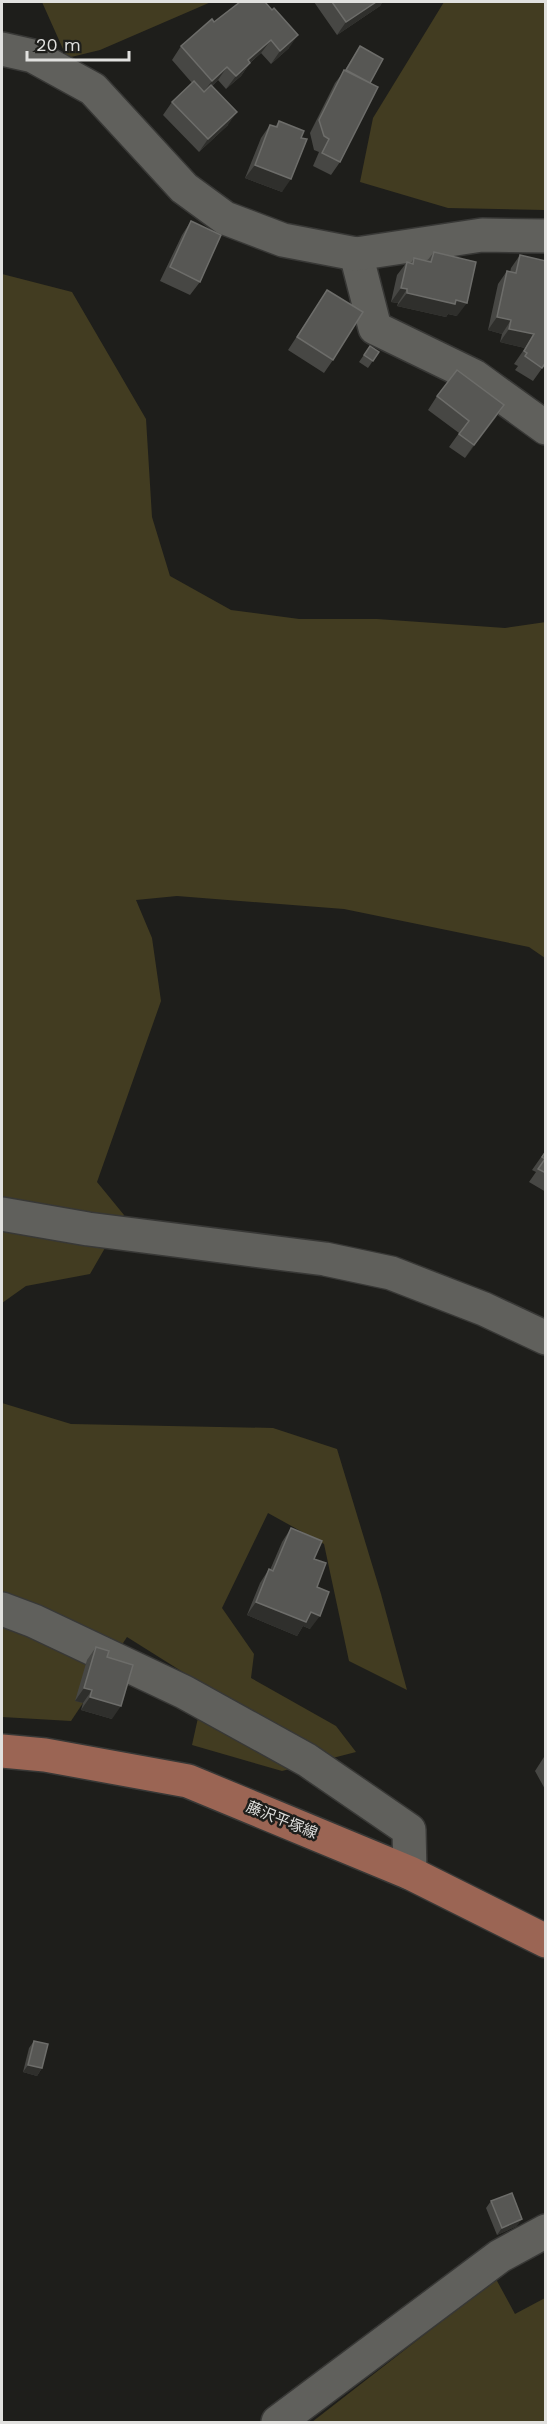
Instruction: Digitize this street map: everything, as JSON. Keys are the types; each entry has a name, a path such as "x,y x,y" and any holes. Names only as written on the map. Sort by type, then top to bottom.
{"main road":[{"name":"藤沢平塚線","path":"2,1751 45,1755 188,1781 410,1873 546,1941"}],"street":[{"path":"2,49 33,56 93,89 184,188 225,218 283,240 356,254 482,235 546,236"},
{"path":"356,254 375,328 474,376 546,428"},
{"path":"2,1214 88,1229 326,1258 391,1273 484,1309 546,1338"},
{"path":"2,1609 184,1692 307,1760 409,1830 410,1873"},
{"path":"278,2422 500,2256 546,2231"}],"shaded area":[{"path":"42,2 211,2 100,50 67,58"},
{"path":"444,2 545,2 545,210 448,208 360,182 373,118"},
{"path":"2,274 72,292 146,419 152,517 170,576 231,610 299,619 377,619 505,628 546,622 545,958 529,947 344,909 177,896 136,900 152,938 161,1001 97,1182 124,1215 90,1274 26,1286 2,1303"},
{"path":"2,1403 71,1424 273,1428 337,1449 381,1594 407,1690 349,1661 324,1544 268,1513 222,1608 254,1654 251,1678 336,1726 356,1752 282,1771 192,1745 205,1686 127,1637 71,1721 2,1717"},
{"path":"496,2279 515,2314 545,2298 545,2422 312,2422"}],"building":[{"path":"240,2 265,2 272,10 274,8 298,35 280,51 271,40 248,60 250,63 236,76 227,67 212,81 181,46 212,19 214,22"},
{"path":"332,2 376,2 346,22"},
{"path":"360,46 383,59 370,83 346,70"},
{"path":"344,70 378,87 340,162 322,153 329,139 324,136 319,120"},
{"path":"194,81 204,92 211,85 237,112 208,139 172,102"},
{"path":"279,121 304,131 301,138 307,139 291,179 255,165 270,125 277,127"},
{"path":"191,221 221,235 200,282 170,267"},
{"path":"434,252 476,262 467,303 456,300 455,304 407,293 407,289 401,288 407,262 413,264 414,258 431,262"},
{"path":"520,255 546,261 546,362 542,368 525,356 527,353 524,351 534,334 509,329 511,320 497,317 507,271 516,273"},
{"path":"327,290 363,312 333,360 297,337"},
{"path":"370,346 379,352 373,361 364,355"},
{"path":"457,370 504,405 474,445 459,434 469,421 437,396"},
{"path":"546,1151 546,1173 538,1169 545,1159 542,1157"},
{"path":"291,1528 322,1541 314,1559 326,1563 317,1587 329,1592 320,1616 311,1612 306,1622 256,1602 269,1569 273,1571"},
{"path":"96,1647 109,1651 107,1657 133,1665 121,1706 90,1697 92,1690 84,1688"},
{"path":"34,2041 48,2044 42,2068 28,2065"},
{"path":"512,2193 522,2219 502,2228 491,2201"}]}
